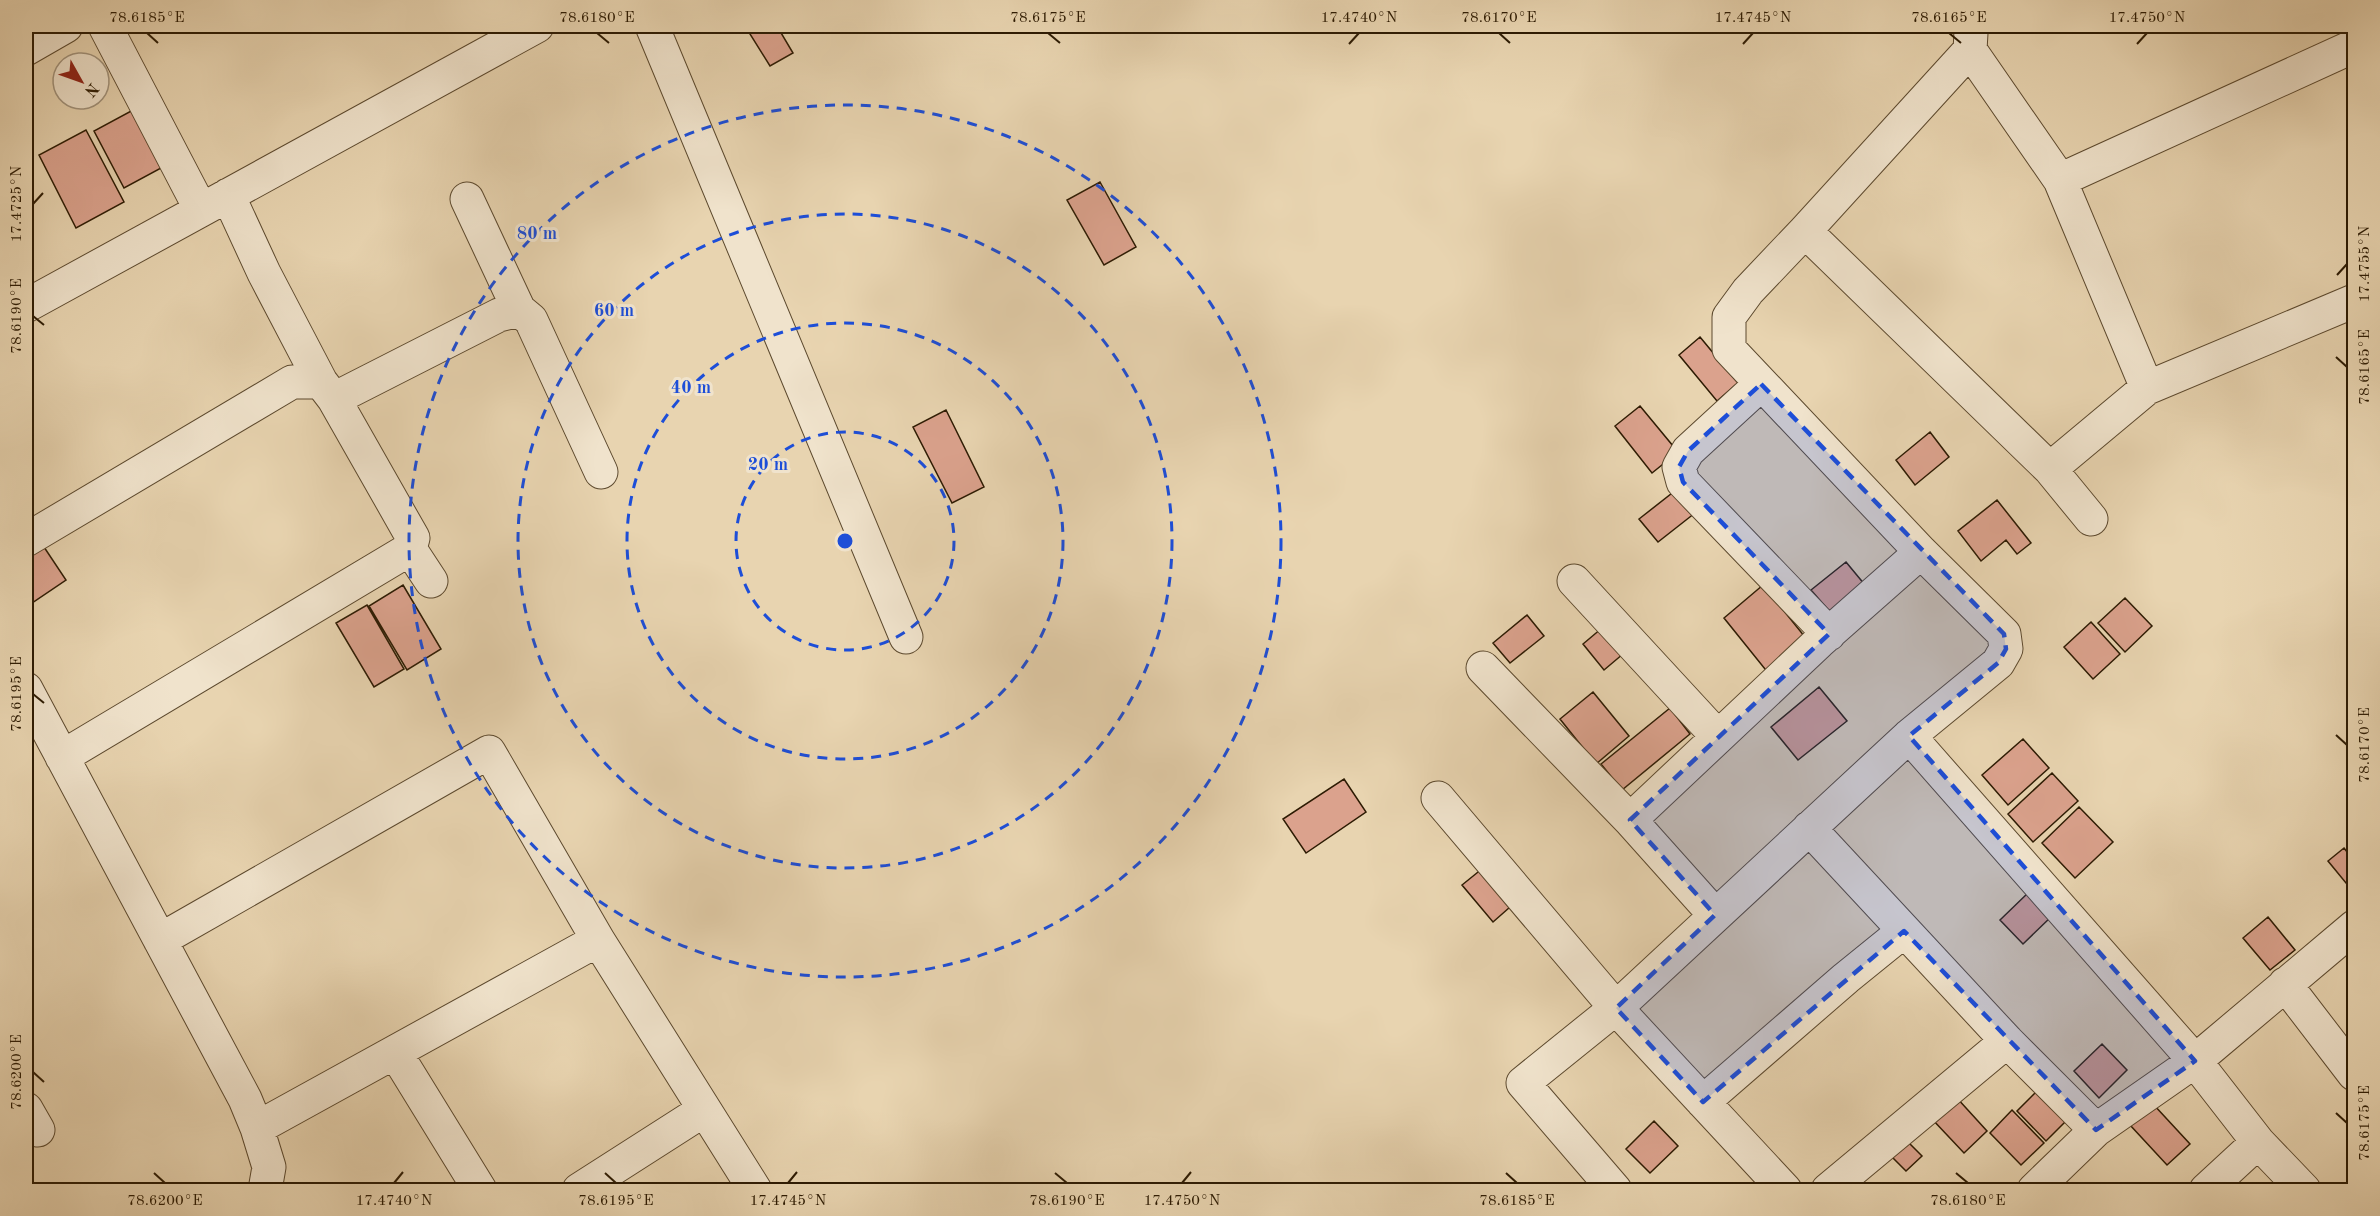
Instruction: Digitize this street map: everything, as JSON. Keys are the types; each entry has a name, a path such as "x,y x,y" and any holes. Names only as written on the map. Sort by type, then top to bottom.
{"street":[{"path":"26,49 66,26"},
{"path":"105,26 215,202 264,273 412,538 410,549 432,581"},
{"path":"26,306 537,26"},
{"path":"652,26 906,638"},
{"path":"1615,1191 1523,1083 1616,1008 1909,736 1998,663 2006,649 2004,634 1921,552 1729,349 1729,317 1748,291 1805,231 1970,38 2060,180 2147,388"},
{"path":"2060,180 2355,46"},
{"path":"468,199 519,310 531,320 601,472"},
{"path":"1805,231 2050,469 2091,519"},
{"path":"2050,469 2147,388 2355,301"},
{"path":"26,540 292,382 328,390 499,315 519,310"},
{"path":"1761,384 1688,451 1679,467 1683,482 1829,634"},
{"path":"62,757 410,549"},
{"path":"1630,820 1829,634 1921,552"},
{"path":"1574,581 1718,737"},
{"path":"1483,668 1630,820 1715,915"},
{"path":"26,689 245,1099 269,1167 265,1191"},
{"path":"1909,736 2195,1061 2258,1142 2304,1191"},
{"path":"160,940 489,752 598,939 755,1191"},
{"path":"1438,798 1616,1008 1785,1191"},
{"path":"1809,828 2007,1041 2096,1130"},
{"path":"2034,1191 2096,1130 2195,1061 2355,927"},
{"path":"1703,1102 1846,978 1904,932"},
{"path":"257,1128 598,939"},
{"path":"2285,984 2355,1074"},
{"path":"1828,1191 2007,1041"},
{"path":"395,1052 480,1191"},
{"path":"579,1191 704,1110"},
{"path":"2206,1191 2258,1142"}],"highlighted area":[{"path":"1761,384 2004,634 2006,649 1998,663 1909,736 2195,1061 2096,1130 1904,931 1703,1102 1616,1008 1715,915 1630,820 1829,634 1683,482 1679,467 1688,451"}],"building":[{"path":"745,26 777,26 793,53 770,66"},
{"path":"133,110 163,167 124,188 94,131"},
{"path":"86,130 124,202 76,228 39,155"},
{"path":"1100,182 1136,247 1104,265 1067,200"},
{"path":"1700,337 1738,383 1717,401 1679,355"},
{"path":"1640,406 1678,452 1652,473 1615,426"},
{"path":"946,410 984,487 952,503 913,427"},
{"path":"1930,432 1949,457 1915,485 1896,460"},
{"path":"1676,490 1695,513 1658,542 1639,519"},
{"path":"1997,500 2031,543 2017,554 2006,540 1981,561 1958,531"},
{"path":"44,547 66,580 26,607 26,560"},
{"path":"1846,562 1865,585 1831,613 1811,590"},
{"path":"403,585 441,649 407,670 369,606"},
{"path":"1763,585 1809,642 1769,674 1724,618"},
{"path":"2125,598 2152,626 2125,652 2098,623"},
{"path":"367,605 404,669 374,687 336,623"},
{"path":"1527,615 1544,636 1510,663 1493,643"},
{"path":"2091,622 2120,654 2093,679 2064,647"},
{"path":"1602,628 1623,654 1604,670 1583,644"},
{"path":"1819,687 1847,721 1798,760 1771,727"},
{"path":"1593,692 1629,736 1596,764 1560,719"},
{"path":"1670,708 1690,734 1622,790 1601,764"},
{"path":"2023,739 2049,768 2008,805 1982,775"},
{"path":"2052,773 2078,801 2033,842 2008,814"},
{"path":"1344,779 1366,812 1306,853 1283,819"},
{"path":"2079,807 2113,842 2075,878 2042,843"},
{"path":"2344,848 2354,861 2354,876 2346,883 2328,861"},
{"path":"1488,864 1518,900 1493,922 1462,885"},
{"path":"2030,891 2053,915 2023,944 2000,920"},
{"path":"2268,917 2295,950 2270,970 2243,938"},
{"path":"2102,1044 2127,1070 2099,1098 2074,1071"},
{"path":"2038,1090 2067,1120 2046,1141 2017,1111"},
{"path":"1956,1097 1987,1131 1964,1153 1932,1119"},
{"path":"2153,1104 2190,1144 2167,1165 2130,1125"},
{"path":"2012,1110 2044,1143 2021,1165 1990,1133"},
{"path":"1654,1121 1678,1146 1650,1173 1626,1149"},
{"path":"1905,1139 1922,1156 1906,1171 1890,1155"}]}
